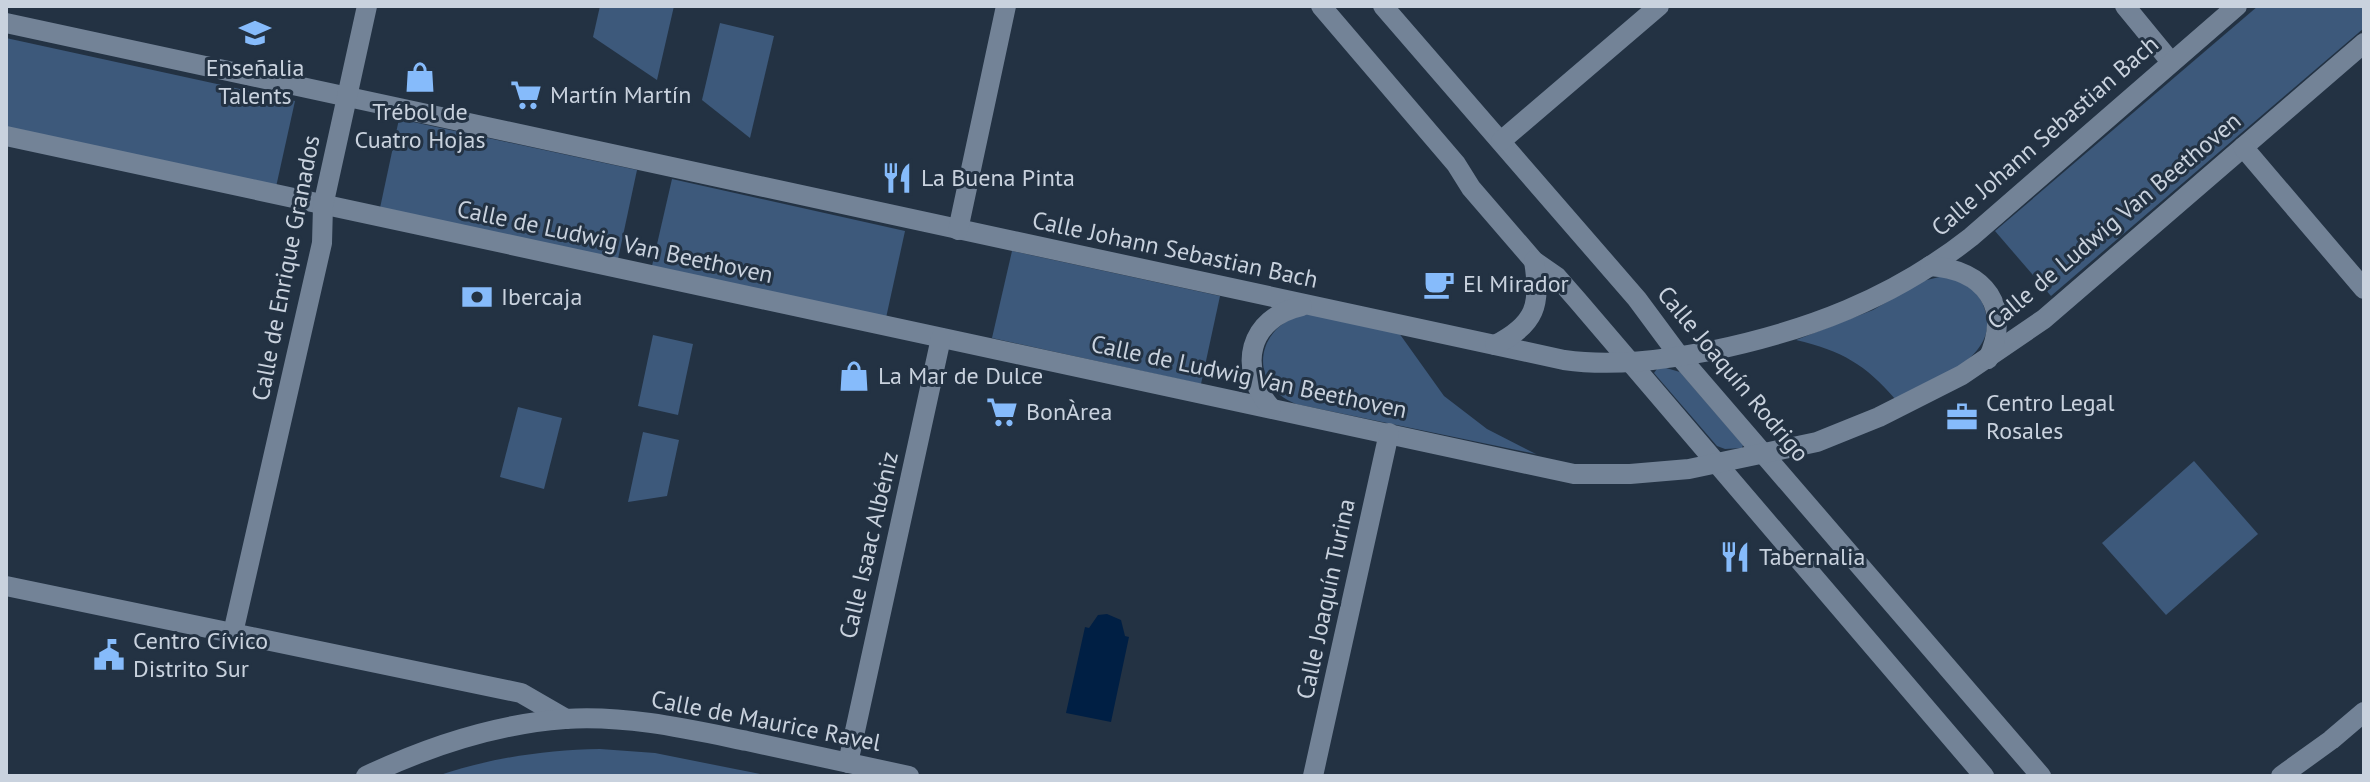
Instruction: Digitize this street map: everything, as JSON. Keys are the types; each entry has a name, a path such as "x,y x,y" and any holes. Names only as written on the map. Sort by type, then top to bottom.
{"street":[{"name":"Calle de Enrique Granados","path":"233,633 322,243 323,206 367,6"},
{"path":"958,230 1006,6"},
{"path":"1321,6 1456,164 1471,188 1534,261 1557,277 1632,362 1984,776"},
{"name":"Calle Joaquín Rodrigo","path":"1383,6 1637,299 1680,357 2041,776"},
{"path":"1501,141 1659,6"},
{"path":"2125,6 2171,62"},
{"name":"Calle Johann Sebastian Bach","path":"6,23 1306,306 1575,361 1632,362 1680,357 1783,334 1867,303 1930,266 1971,237 2237,6"},
{"name":"Calle de Ludwig Van Beethoven","path":"6,136 1574,474 1630,474 1689,469 1817,442 1879,417 1988,359 2094,278 2364,43"},
{"path":"2243,147 2364,289"},
{"path":"1495,345 1519,331 1534,311 1538,289 1534,261"},
{"path":"1930,266 1962,272 1973,278 1990,296 1998,327 1988,359"},
{"path":"1271,408 1255,386 1251,368 1253,350 1266,323 1286,310 1306,306"},
{"name":"Calle Isaac Albéniz","path":"848,763 941,338"},
{"name":"Calle Joaquín Turina","path":"1313,776 1389,433"},
{"name":"Calle de Maurice Ravel","path":"6,586 521,693 566,719 673,726 909,776"},
{"path":"2281,776 2364,712"},
{"path":"366,776 454,742 512,727 566,719"}],"shaded area":[{"path":"600,6 674,6 657,80 593,37"},
{"path":"2258,6 2364,6 2364,28 2051,296 1995,231"},
{"path":"720,23 774,36 750,138 702,100"},
{"path":"6,38 295,101 276,187 6,128"},
{"path":"399,119 637,170 618,259 380,208"},
{"path":"672,179 905,231 886,318 652,266"},
{"path":"1012,251 1220,296 1201,384 992,338"},
{"path":"1943,276 1976,293 1984,306 1987,330 1981,344 1958,368 1896,400 1874,377 1852,361 1827,349 1796,340 1873,310 1923,281"},
{"path":"1311,314 1399,333 1444,396 1487,429 1536,454 1296,404 1280,395 1269,382 1264,368 1264,353 1269,339 1279,327 1293,318"},
{"path":"653,335 693,344 678,415 638,406"},
{"path":"1659,366 1680,372 1743,445 1742,448 1717,446 1654,373"},
{"path":"518,407 562,418 544,489 500,477"},
{"path":"643,432 679,440 667,496 628,502"},
{"path":"2194,461 2258,534 2166,615 2102,543"},
{"path":"1107,614 1121,620 1125,636 1129,637 1111,722 1066,713 1085,627 1089,628 1098,615"},
{"path":"600,749 655,753 770,776 437,776 517,756"}],"place":[{"name":"Enseñalia Talents","path":"255,33"},
{"name":"Trébol de Cuatro Hojas","path":"420,77"},
{"name":"Martín Martín","path":"526,95"},
{"name":"La Buena Pinta","path":"897,178"},
{"name":"El Mirador","path":"1439,284"},
{"name":"Ibercaja","path":"477,297"},
{"name":"La Mar de Dulce","path":"854,376"},
{"name":"BonÀrea","path":"1002,412"},
{"name":"Centro Legal Rosales","path":"1962,417"},
{"name":"Tabernalia","path":"1735,557"},
{"name":"Centro Cívico Distrito Sur","path":"109,655"}]}
